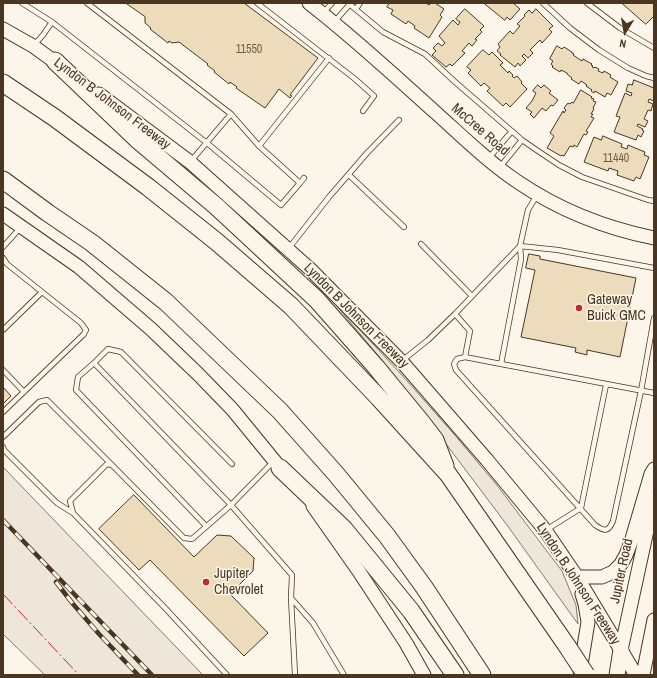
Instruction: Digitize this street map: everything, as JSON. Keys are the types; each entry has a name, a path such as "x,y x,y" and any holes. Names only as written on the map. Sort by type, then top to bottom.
{"highway":[{"path":"55,61 139,141 217,207 317,300 376,367 431,434 435,440 448,474"},
{"path":"3,82 56,118 148,187 217,242 291,306 379,398 448,474 586,675"},
{"path":"3,180 92,243 166,302 280,411 336,474 387,536 424,587 482,675"},
{"path":"277,464 344,529 410,611 455,675"}],"main road":[{"name":"McCree Road","path":"309,3 411,90 488,160 518,182 538,195 579,216 608,226 654,238"},
{"name":"Lyndon B Johnson Freeway","path":"3,29 33,46 55,61 190,162 310,269 402,362 487,460 545,530 577,576 636,675"},
{"path":"3,214 79,267 151,329 232,409 314,508 358,570 406,643 424,675"},
{"path":"579,675 588,622 585,604 577,576 602,577 613,572 621,564 631,542 651,474 654,469"},
{"name":"Jupiter Road","path":"621,650 654,498"},
{"path":"643,675 654,620"},
{"path":"617,675 621,650"}],"lane":[{"path":"22,3 52,22 207,143 281,205 304,178"},
{"path":"87,3 231,114 259,146 300,183"},
{"path":"257,3 329,58 374,96 364,111"},
{"path":"323,14 332,3"},
{"path":"356,9 360,3"},
{"path":"542,3 570,28 599,50 628,68 654,78"},
{"path":"587,3 620,28 654,48"},
{"path":"334,23 349,4 383,32 425,54 454,82 522,140 559,165 582,177 648,200 654,200"},
{"path":"33,46 52,22"},
{"path":"259,146 329,58"},
{"path":"190,162 231,114"},
{"path":"288,250 329,197 398,120"},
{"path":"488,160 512,131"},
{"path":"499,169 522,140"},
{"path":"349,175 404,228"},
{"path":"501,364 521,259 520,246 528,210 538,195"},
{"path":"3,247 20,227"},
{"path":"421,244 472,296"},
{"path":"520,246 558,250 654,268"},
{"path":"402,362 428,340 520,246"},
{"path":"3,258 7,264 81,323 86,330 84,334 3,412"},
{"path":"3,330 42,292"},
{"path":"454,314 470,331 465,357"},
{"path":"654,318 641,390 613,521 610,528 606,530 595,525 456,370 454,364 457,359 465,357 606,385 641,390 654,393"},
{"path":"206,526 76,390 78,377 108,349 121,352 232,464"},
{"path":"94,363 231,505 292,575 291,598 295,675"},
{"path":"3,370 24,392"},
{"path":"545,530 580,508 606,385"},
{"path":"3,437 39,402 47,400 184,538 192,539 277,464"},
{"path":"3,447 4,450 57,504 73,513 166,609 227,675"},
{"path":"73,513 70,501 107,464 112,465"},
{"path":"291,598 313,623 344,675"}],"shaded area":[{"path":"331,299 400,373 496,484 562,571 576,605 578,624 507,525 395,376"},
{"path":"3,467 203,675 45,675 3,634"}],"building":[{"path":"126,3 244,3 318,58 290,95 292,96 290,98 279,89 265,108 236,88 237,87 230,82 229,84 214,72 215,71 207,65 208,64 179,42 172,43 169,41 168,43 150,29 151,28 145,23 145,17"},
{"path":"390,3 426,3 429,5 431,3 435,3 444,9 440,15 442,17 429,38 414,28 415,26 408,21 406,24 391,14 393,10 387,7"},
{"path":"484,3 513,3 520,9 510,20 507,17 505,20"},
{"path":"622,3 654,3 654,16 646,24"},
{"path":"465,9 484,26 480,30 482,32 475,39 477,40 472,46 469,43 462,51 465,53 452,66 450,64 446,67 432,55 436,51 433,48 438,43 442,46 445,43 439,36 453,20 458,25 460,22 456,19"},
{"path":"536,9 553,26 549,29 552,32 542,43 540,40 530,50 533,53 528,58 524,54 522,56 526,60 520,66 518,63 515,67 497,51 500,47 498,44 510,31 513,34 520,26 517,24 529,10 532,13"},
{"path":"557,46 562,49 564,47 582,61 583,59 592,64 592,67 599,69 598,71 603,73 604,71 611,75 610,77 618,82 611,95 607,93 605,97 595,91 594,93 581,81 579,84 571,79 572,78 567,73 561,70 560,72 552,67 553,66 551,64 553,61 550,59"},
{"path":"483,50 489,55 492,52 503,63 500,65 508,73 509,71 514,78 517,76 527,89 510,107 506,103 503,106 487,91 490,88 484,83 481,86 468,73 471,70 467,67"},
{"path":"634,80 654,88 654,101 649,99 648,102 653,104 651,111 648,110 644,119 648,121 645,127 638,124 637,126 644,131 641,137 638,135 636,140 614,132 620,117 616,116 625,93 631,96 632,93 626,91 628,84 632,85"},
{"path":"538,85 541,88 544,85 551,91 549,93 558,100 546,111 542,108 534,118 530,114 532,112 526,108 532,101 536,93 533,91"},
{"path":"581,90 592,97 591,98 594,99 593,101 596,102 591,114 593,114 591,117 594,118 586,131 588,132 586,135 584,134 577,147 574,145 573,147 570,146 564,156 561,156 547,148 554,136 550,133 563,111 564,113 566,110 564,108 568,103 573,103"},
{"path":"603,136 622,144 621,147 627,149 628,145 645,152 644,155 649,157 640,179 636,177 634,181 617,175 618,171 609,168 608,171 584,162 594,137 601,140"},
{"name":"Gateway Buick GMC","path":"529,254 540,256 540,259 636,278 620,357 587,350 587,355 575,352 576,348 521,337 535,270 526,268"},
{"path":"3,387 11,396 3,404"},
{"name":"Jupiter Chevrolet","path":"134,495 194,557 217,535 231,536 254,558 253,571 230,594 268,633 244,656 150,560 139,570 99,529"}],"railway":[{"path":"3,520 152,675"},
{"path":"56,582 99,634 138,675"}],"power":[{"path":"3,594 79,675"}],"place":[{"name":"Gateway Buick GMC","path":"579,308"},
{"name":"Jupiter Chevrolet","path":"206,582"}]}
